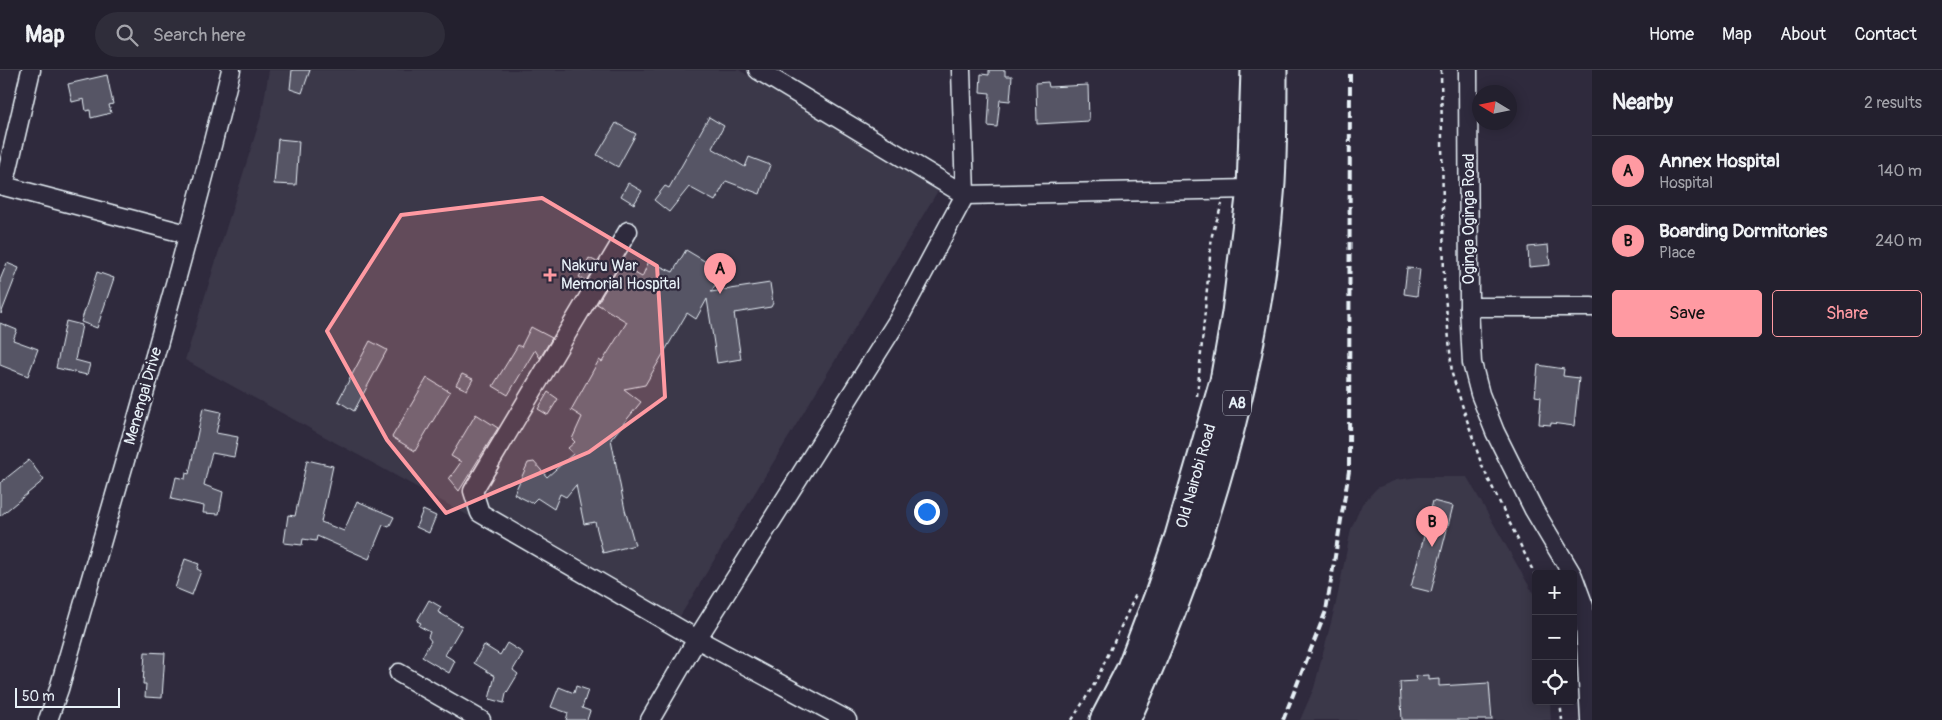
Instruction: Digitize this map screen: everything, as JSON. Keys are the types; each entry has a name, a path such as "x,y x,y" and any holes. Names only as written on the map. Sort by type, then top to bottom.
{"highway":[{"name":"Old Nairobi Road","path":"1103,720 1130,668 1145,630 1178,536 1223,381 1235,314 1250,189 1254,70"},
{"name":"Old Nairobi Road","path":"1127,720 1188,572 1208,511 1240,390 1260,288 1272,183 1274,70"}],"street":[{"path":"31,70 2,185 187,234"},
{"name":"Menengai Drive","path":"48,720 159,342 187,234 204,181 231,70"},
{"path":"758,70 964,195 1250,189"},
{"path":"650,720 697,639 898,320 964,195 961,70"},
{"name":"Oginga Oginga Road","path":"1468,70 1469,307 1472,363 1480,394 1492,424 1534,510 1570,570"},
{"path":"628,231 473,490 480,513 697,639 847,720"},
{"path":"1469,307 1592,307"},
{"name":"Oginga Oginga Road","path":"1577,583 1588,606 1590,720"},
{"path":"399,673 481,720"}],"path":[{"path":"1197,397 1212,235 1223,202"},
{"path":"1072,720 1095,683 1137,591"},
{"path":"1560,705 1562,720"}],"highlighted area":[{"path":"542,198 657,266 665,397 589,452 446,513 387,440 327,331 401,215"}],"shaded area":[{"name":"Nakuru War Memorial Hospital","path":"269,70 739,70 939,189 673,628 185,360 262,113"},
{"path":"1418,477 1467,477 1532,591 1532,705 1550,705 1551,720 1300,720 1314,688 1336,603 1351,529 1362,504 1377,488 1396,480"}],"building":[{"path":"292,70 310,70 302,93 290,89"},
{"path":"989,70 1005,70 1005,76 1012,76 1010,101 1000,100 997,127 988,126 990,93 980,92 981,74 989,75"},
{"path":"107,75 113,104 109,105 111,113 91,118 90,110 86,111 84,99 72,102 68,84"},
{"path":"1048,82 1049,87 1088,85 1089,121 1037,124 1036,83"},
{"path":"709,117 724,126 712,148 745,167 749,157 770,165 760,194 726,181 715,201 689,187 669,212 654,200 665,186 669,188"},
{"path":"616,123 636,134 618,167 597,155"},
{"path":"278,139 299,141 296,185 274,184"},
{"path":"628,183 642,191 634,204 621,196"},
{"path":"1548,245 1550,265 1529,267 1528,247"},
{"path":"686,250 723,272 711,292 770,283 773,303 771,307 734,313 741,359 717,363 707,299 696,319 687,313 645,385 624,389 641,402 611,439 625,510 635,545 603,553 595,522 584,524 576,485 566,497 560,494 554,509 537,498 532,503 514,494 528,463 534,462 547,477 573,454 568,448 575,442 572,439 582,417 571,410 599,360 602,362 627,322 597,304 620,265 642,277 649,261 673,272"},
{"path":"589,258 597,262 586,281 579,277"},
{"path":"7,263 19,268 1,314 0,280"},
{"path":"1407,268 1420,269 1417,296 1404,294"},
{"path":"97,272 114,278 97,328 81,322"},
{"path":"66,321 82,325 75,360 90,364 87,375 56,368"},
{"path":"0,323 17,330 13,340 38,349 28,376 0,365"},
{"path":"531,327 552,338 540,358 535,350 508,395 493,386 518,345 521,347"},
{"path":"370,341 387,350 354,411 338,401"},
{"path":"1538,365 1564,369 1563,376 1579,378 1574,426 1551,423 1551,425 1539,424 1541,397 1535,396"},
{"path":"462,374 473,379 467,390 456,385"},
{"path":"427,378 450,392 415,451 392,437"},
{"path":"548,392 558,399 548,415 538,409"},
{"path":"203,408 221,412 216,433 238,437 234,457 212,453 209,463 204,485 223,492 219,514 203,513 204,506 171,499 176,477 185,479 186,473 189,474"},
{"path":"476,414 498,428 459,491 449,479 461,462 451,456"},
{"path":"29,460 44,480 0,516 0,483"},
{"path":"307,460 333,466 321,522 344,531 357,501 394,517 389,527 383,525 369,559 317,536 316,541 303,539 302,545 284,543 288,515 295,516"},
{"path":"1433,501 1453,506 1431,592 1411,587"},
{"path":"423,510 436,516 429,533 416,527"},
{"path":"185,559 199,564 197,569 201,571 192,595 175,588"},
{"path":"429,600 441,607 438,612 462,626 445,655 455,661 449,673 422,657 431,641 428,637 430,632 419,626 421,623 417,621"},
{"path":"507,643 523,653 513,670 518,674 506,694 504,703 489,699 495,676 474,663 484,645 500,655"},
{"path":"145,652 165,653 162,698 145,697 146,684 143,684"},
{"path":"1428,675 1428,680 1439,679 1439,686 1489,683 1492,720 1402,720 1400,682 1416,681 1415,676"},
{"path":"576,686 588,690 582,708 590,711 587,720 566,720 568,713 551,707 559,687 574,693"}],"railway":[{"path":"1283,720 1326,611 1349,471 1350,70"}],"place":[{"name":"Nakuru War Memorial Hospital","path":"550,275"},
{"name":"Annex Hospital","path":"720,294"},
{"name":"Boarding Dormitories","path":"1432,547"}]}
